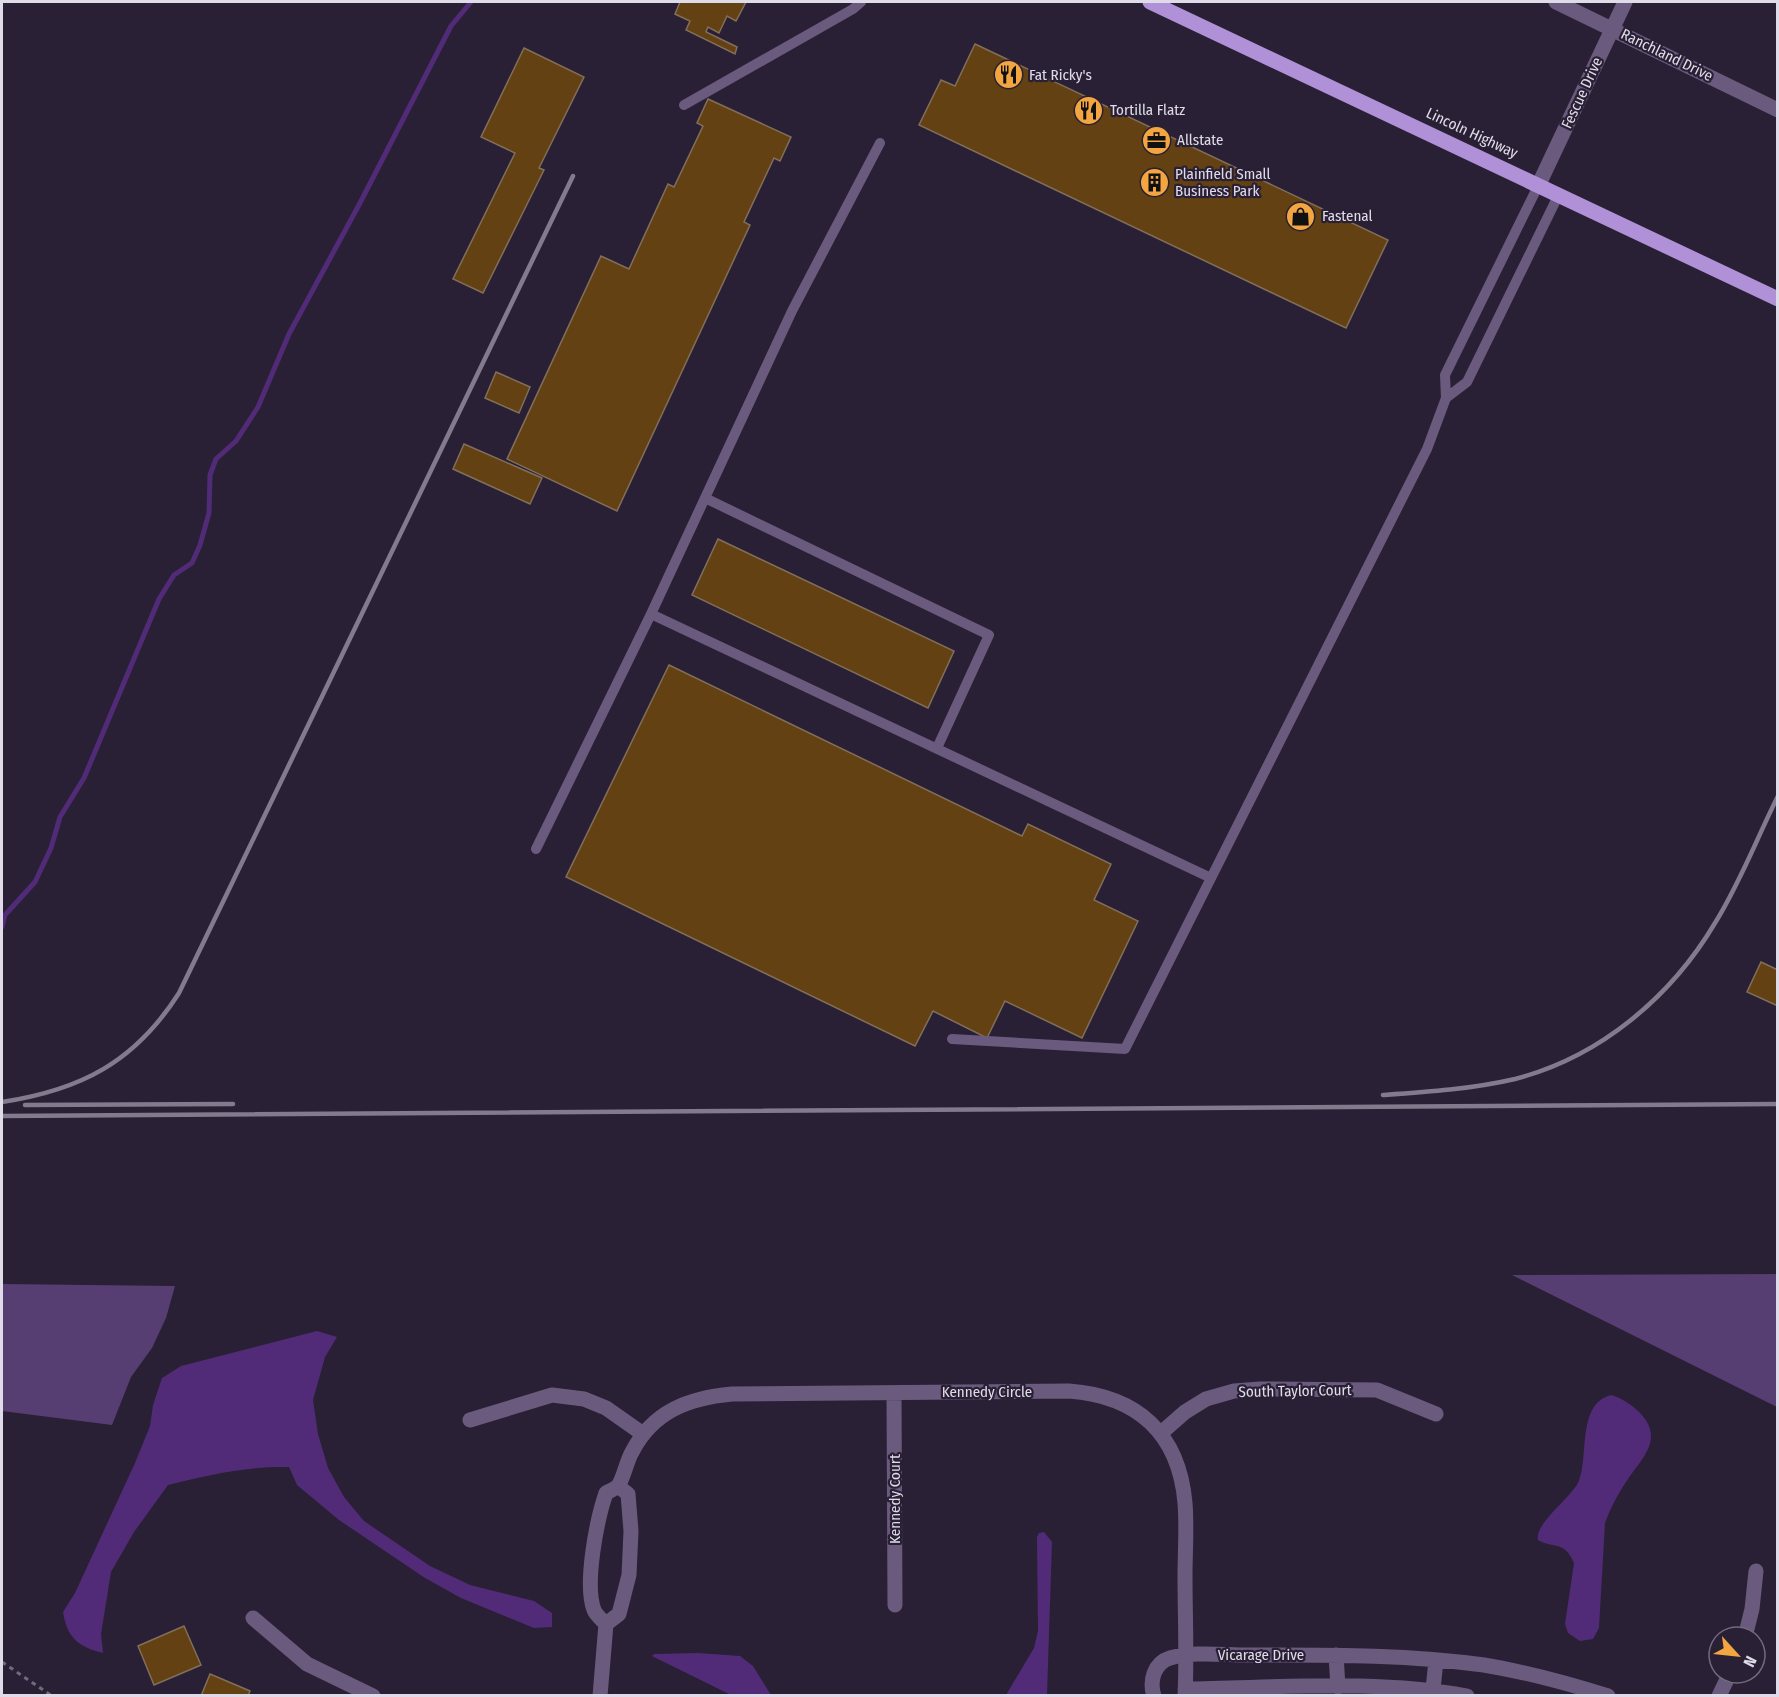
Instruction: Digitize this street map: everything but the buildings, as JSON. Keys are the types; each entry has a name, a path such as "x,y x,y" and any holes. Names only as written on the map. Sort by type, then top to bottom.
{"main road":[{"name":"Lincoln Highway","path":"1150,2 1778,299"}],"street":[{"name":"Ranchland Drive","path":"1556,2 1778,110"},
{"name":"Fescue Drive","path":"1539,184 1624,2"},
{"name":"South Taylor Court","path":"1161,1433 1185,1412 1206,1399 1234,1391 1260,1389 1377,1390 1436,1414"},
{"name":"Kennedy Circle","path":"606,1624 595,1611 593,1602 593,1555 595,1532 606,1493 618,1486 632,1451 643,1434 662,1416 676,1407 711,1396 1069,1391 1091,1393 1130,1407 1148,1420 1161,1433 1180,1472 1185,1504 1185,1692"},
{"name":"Kennedy Court","path":"894,1393 895,1605"},
{"path":"470,1420 552,1395 584,1399 606,1408 643,1434"},
{"path":"600,1695 606,1624 619,1614 629,1575 631,1531 628,1494 618,1486"},
{"path":"1747,1625 1752,1609 1756,1570"},
{"path":"253,1618 307,1664 373,1695"},
{"path":"1154,1695 1153,1676 1157,1667 1168,1659 1185,1655"},
{"name":"Vicarage Drive","path":"1185,1655 1336,1655 1437,1660 1484,1665 1560,1689 1608,1695"},
{"path":"1336,1655 1338,1687"},
{"path":"1433,1690 1437,1660"},
{"path":"1185,1692 1338,1687 1433,1690 1467,1695"}],"lane":[{"path":"684,105 853,9 861,2"},
{"path":"536,849 651,614 792,311 880,143"},
{"path":"952,1039 1125,1049 1426,449 1446,398 1445,375 1539,184"},
{"path":"1446,398 1467,382 1559,194"},
{"path":"705,498 988,635 937,748"},
{"path":"651,614 1211,878"}],"path":[{"path":"2,1662 52,1695"}],"shaded area":[{"path":"1777,1274 1777,1407 1512,1275"},
{"path":"2,1284 175,1286 166,1318 152,1348 131,1377 112,1425 2,1411"},
{"path":"317,1331 337,1337 325,1357 313,1400 318,1434 328,1468 344,1497 364,1521 430,1566 470,1585 534,1601 552,1613 552,1627 534,1628 461,1598 425,1578 339,1520 297,1485 289,1467 273,1467 228,1472 168,1485 134,1532 111,1572 101,1634 103,1653 80,1644 67,1628 63,1612 75,1593 135,1463 150,1426 153,1405 162,1378 181,1366"},
{"path":"1611,1395 1627,1402 1641,1414 1651,1432 1650,1441 1648,1450 1611,1507 1605,1523 1599,1628 1593,1639 1580,1641 1568,1633 1565,1624 1574,1563 1562,1548 1538,1540 1538,1534 1547,1519 1579,1481 1589,1419 1600,1400"},
{"path":"1044,1532 1052,1542 1047,1695 1006,1695 1034,1648 1038,1631 1037,1537 1039,1533"},
{"path":"698,1653 740,1656 753,1666 771,1695 731,1695 652,1656 654,1654"}],"waterway":[{"path":"2,927 5,915 35,882 51,848 60,817 84,778 159,599 174,575 192,563 209,513 210,475 216,459 236,441 258,407 289,334 360,203 451,26 471,2"}],"railway":[{"path":"2,1102 57,1090 104,1069 144,1037 179,993 573,176"},
{"path":"1383,1095 1466,1088 1515,1079 1576,1056 1630,1020 1655,999 1677,975 1715,923 1778,796"},
{"path":"25,1105 233,1104"},
{"path":"2,1116 1778,1104"}],"place":[{"name":"Fat Ricky's","path":"1008,75"},
{"name":"Tortilla Flatz","path":"1089,110"},
{"name":"Allstate","path":"1156,140"},
{"name":"Plainfield Small Business Park","path":"1154,183"},
{"name":"Fastenal","path":"1301,216"}]}
